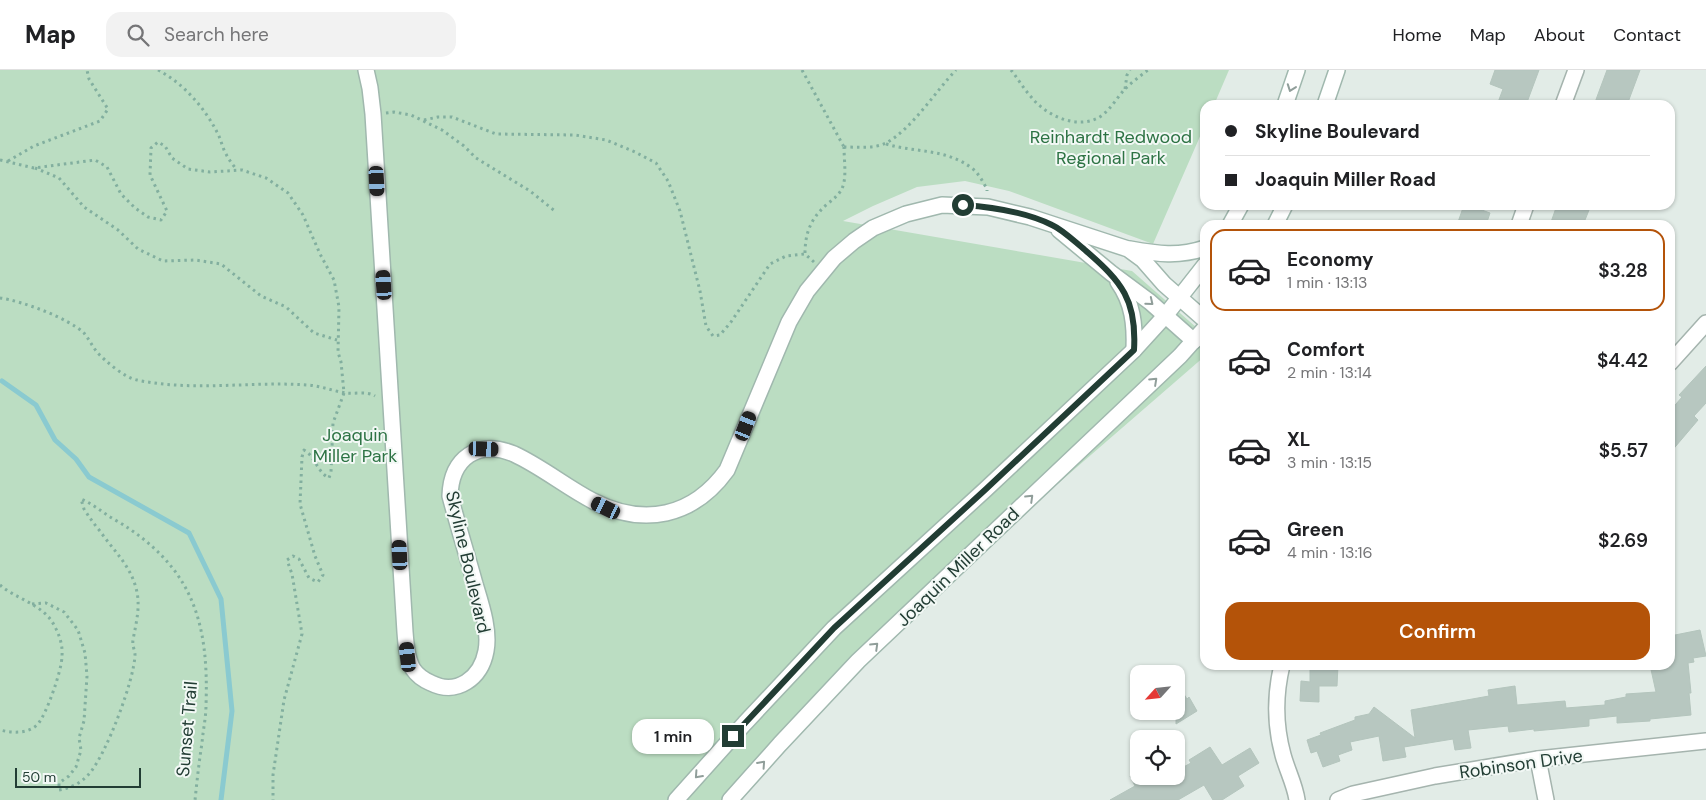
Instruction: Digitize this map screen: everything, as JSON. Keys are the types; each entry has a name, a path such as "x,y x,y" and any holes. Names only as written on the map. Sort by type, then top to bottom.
{"main road":[{"name":"Skyline Boulevard","path":"366,70 373,114 405,632 408,657 414,670 423,679 436,686 449,688 460,686 469,680 478,672 487,649 482,608 450,496 450,483 459,464 473,452 484,449 496,449 514,454 606,508 640,515 659,515 690,505 718,482 727,470 789,322 807,291 834,258 872,228 924,208 942,205 988,207 1030,217 1128,249 1143,260 1200,316"},
{"path":"1286,100 1297,70"},
{"path":"1327,100 1336,70"},
{"path":"1565,100 1576,70"},
{"name":"Skyline Boulevard","path":"1052,225 1166,316 1194,341"},
{"path":"1128,249 1168,255 1200,249"},
{"path":"1166,316 1200,272"},
{"path":"1111,273 1129,300 1133,314 1134,350"},
{"name":"Joaquin Miller Road","path":"676,800 834,628 1134,350 1166,316"},
{"path":"1675,357 1706,323"},
{"path":"1194,341 1200,334"},
{"name":"Joaquin Miller Road","path":"730,800 858,661 1194,341"},
{"path":"1281,670 1277,684 1277,729 1297,800"},
{"name":"Robinson Drive","path":"1338,800 1353,794 1394,784 1538,760 1706,741"},
{"path":"1538,760 1546,800"}],"path":[{"path":"7,161 34,146 100,121 108,110 89,79 87,70"},
{"path":"158,70 168,75 188,92 205,112 217,132 226,154 237,170"},
{"path":"802,70 844,147 844,183 838,195 824,207 810,224 805,240 805,254"},
{"path":"885,144 907,126 956,70"},
{"path":"1011,70 1033,100 1047,111 1066,121 1082,123 1098,118 1111,107 1125,89 1148,70"},
{"path":"1125,89 1127,75 1130,70"},
{"path":"373,114 394,112 411,114 424,120 464,146 476,158 530,191 556,212"},
{"path":"424,120 452,117 496,134 574,134 606,140 656,163 668,181 680,212 700,291 706,326 712,336 720,335 731,322 770,264 786,256 805,254 824,270"},
{"path":"34,168 94,160 107,167 121,194 136,208 148,217 161,220 167,211 150,175 151,148 158,142 166,146 172,158 188,169 210,172 242,170 266,178 288,193 303,215 334,280 339,307 338,340 344,393 333,423 331,472 328,478 323,475 310,453 304,450 300,504 315,556 323,575 318,582 309,578 299,559 293,556 287,560 292,574 302,634 284,700 273,775 273,800"},
{"path":"844,147 868,147 885,144 937,152 962,162 974,170 987,188 988,207"},
{"path":"0,160 34,168 59,178 84,207 118,230 138,248 163,261 195,260 221,264 261,296 286,307 314,333 338,340"},
{"path":"0,298 62,319 84,333 98,353 115,368 134,380 158,384 310,385 344,393 370,393 391,407"},
{"name":"Sunset Trail","path":"32,604 46,602 64,612 78,630 85,653 87,676 84,721 79,738 81,750 69,776 59,783 59,790 77,784 98,763 119,713 130,679 135,654 132,643 137,625 137,590 130,571 84,509 81,499 94,504 113,519 136,532 170,563 184,582 194,605 201,628 204,651 206,707 195,800"},
{"path":"0,585 32,604 50,619 60,638 62,657 48,704 37,724 23,732 0,730"}],"green space":[{"name":"Joaquin Miller Park","path":"0,70 1229,70 1216,100 1200,100 1200,136 1153,244 1009,191 965,181 917,187 843,221 1132,271 1200,331 1200,360 1009,526 826,704 740,800 0,800"}],"building":[{"path":"1495,70 1539,70 1528,100 1499,100 1503,89 1490,84"},
{"path":"1607,70 1640,70 1629,100 1596,100"},
{"path":"1462,210 1482,210 1490,213 1488,220 1459,220"},
{"path":"1555,210 1589,210 1585,220 1552,220"},
{"path":"1706,366 1706,403 1694,416 1698,420 1675,447 1675,405 1682,397 1679,395"},
{"path":"1700,630 1706,656 1693,658 1694,662 1688,663 1691,715 1650,719 1650,721 1617,723 1617,716 1589,719 1589,726 1534,731 1534,729 1509,732 1508,726 1468,730 1471,748 1455,750 1453,739 1404,747 1406,757 1383,761 1379,736 1350,742 1352,750 1338,755 1340,761 1323,767 1317,751 1311,753 1307,740 1355,720 1355,717 1369,714 1374,707 1415,738 1411,710 1489,696 1488,690 1515,686 1517,705 1565,701 1566,708 1605,705 1605,701 1626,697 1626,694 1656,692 1651,670 1675,670 1675,635"},
{"path":"1310,670 1338,670 1337,686 1319,686 1319,702 1300,701 1301,681 1310,682"},
{"path":"1185,696 1187,699 1189,697 1197,711 1185,718"},
{"path":"1210,747 1222,765 1250,748 1259,763 1238,776 1244,786 1222,800 1213,800 1204,785 1178,800 1110,800 1134,785 1185,785 1185,766 1191,763 1189,760"}],"waterway":[{"path":"2,381 36,405 55,440 76,459 89,477 189,533 221,599 232,711 221,800"}],"route":[{"path":"733,736 834,628 1134,350 1133,314 1129,300 1111,273 1081,247 1052,225 1030,217 988,207 963,205"}],"park label":[{"name":"Reinhardt Redwood Regional Park","path":"1111,147"}]}
